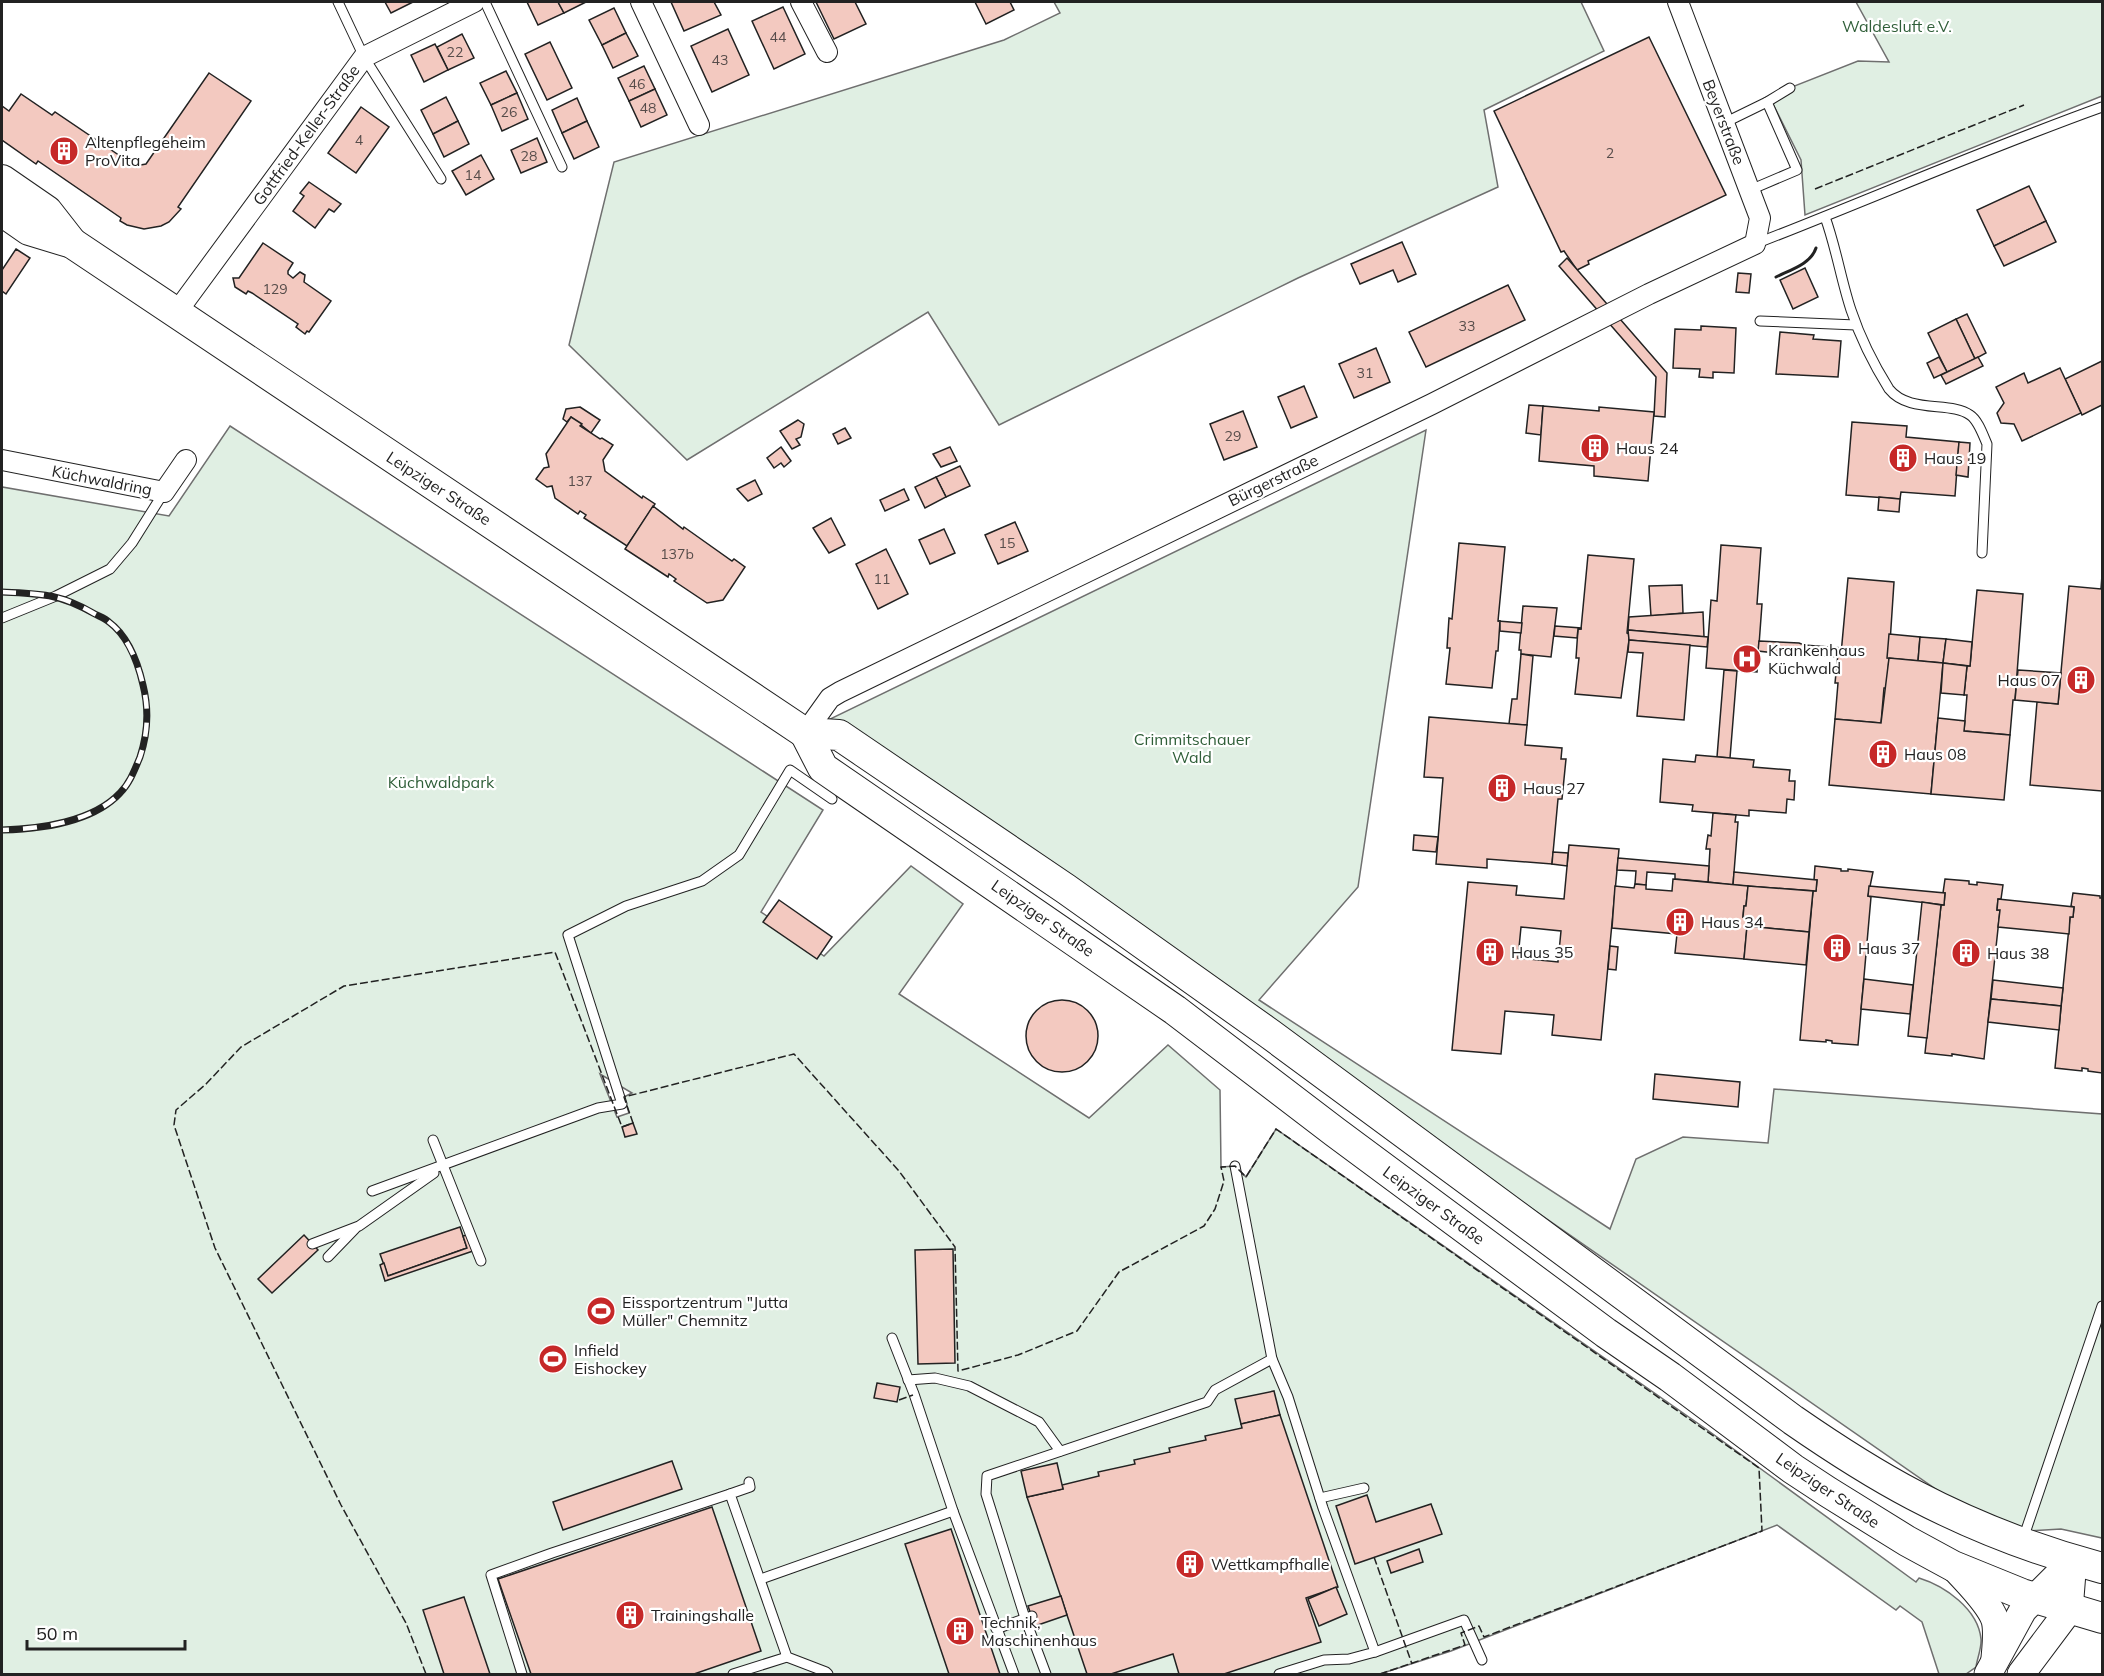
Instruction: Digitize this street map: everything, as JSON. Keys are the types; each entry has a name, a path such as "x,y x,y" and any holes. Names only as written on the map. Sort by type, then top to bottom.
{"main road":[{"name":"Leipziger Straße","path":"2,180 47,212 72,243"},
{"name":"Leipziger Straße","path":"2,211 29,230 72,243 805,733 824,768 1175,1010 1335,1132 1793,1469 1907,1541 1953,1566 1988,1582 2069,1610 2103,1618"},
{"path":"805,733 838,735 1066,889 1270,1034 1774,1406 1849,1458 1914,1496 1991,1530 2073,1560 2103,1568"}],"street":[{"name":"Gottfried-Keller-Straße","path":"176,313 364,57 474,2"},
{"path":"641,2 699,125"},
{"path":"801,2 827,52"},
{"name":"Beyerstraße","path":"1678,2 1760,218 1755,244"},
{"name":"Bürgerstraße","path":"805,733 830,698 840,692 1443,399 1649,294 1755,244"},
{"name":"Küchwaldring","path":"2,460 164,492 186,460"},
{"path":"1991,1668 2023,1610 2073,1560"},
{"path":"2021,1674 2069,1610 2073,1560"},
{"path":"1953,1566 1988,1608 1995,1620 1996,1636 1991,1668"}],"lane":[{"path":"338,2 364,57 441,179"},
{"path":"485,2 562,167"},
{"path":"1724,123 1790,88"},
{"path":"1749,190 1797,170 1767,102"},
{"path":"1755,244 2103,107"},
{"path":"1825,217 1833,238 1840,272 1856,325 1882,379 1892,394 1923,406 1954,409 1970,415 1982,432 1987,444 1982,554"},
{"path":"1760,321 1856,325"},
{"path":"2,618 56,596 110,569 132,543 164,492"},
{"path":"372,1191 598,1108 622,1104 568,935 626,906 702,881 739,855 790,770 832,799"},
{"path":"432,1140 481,1261"},
{"path":"328,1257 359,1226 443,1166"},
{"path":"1235,1166 1272,1359 1288,1397 1320,1498 1375,1652"},
{"path":"312,1244 359,1226"},
{"path":"2022,1542 2103,1306"},
{"path":"892,1338 1014,1674"},
{"path":"1046,1674 1029,1617 986,1494 987,1476 1207,1402 1215,1390 1272,1359"},
{"path":"909,1380 935,1378 969,1386 1039,1422 1060,1451"},
{"path":"522,1674 491,1575 552,1552 750,1487 749,1482"},
{"path":"1320,1498 1364,1488"},
{"path":"730,1494 786,1657"},
{"path":"761,1579 953,1511"},
{"path":"996,1629 1029,1617"},
{"path":"1278,1674 1324,1660 1349,1659 1375,1652 1464,1620 1482,1660"},
{"path":"734,1674 786,1657 806,1663 828,1674"},
{"path":"1314,1664 1318,1674"}],"green space":[{"path":"1054,2 1581,2 1604,51 1484,110 1498,187 1298,278 999,425 928,312 687,460 569,345 614,162 1004,40 1060,13"},
{"name":"Waldesluft e.V.","path":"1856,2 2102,2 2102,96 1805,215 1801,160 1769,96 1858,61 1889,62"},
{"name":"Küchwaldpark","path":"230,426 823,810 761,912 824,956 911,866 963,904 899,994 1089,1118 1168,1045 1220,1090 1221,1167 1235,1166 1246,1177 1276,1129 1706,1429 1916,1582 1919,1578 1929,1582 1959,1600 1979,1628 1981,1642 1976,1667 1966,1674 1939,1674 1922,1622 1900,1606 1896,1610 1777,1525 1451,1651 1380,1674 2,1674 2,487 169,516","holes":["600,1074 632,1093 624,1097 629,1113 617,1117"]},
{"name":"Crimmitschauer Wald","path":"1426,430 1358,887 1259,1000 1610,1229 1636,1159 1683,1137 1768,1143 1774,1089 2102,1114 2102,1538 2061,1529 1999,1533 828,720"}],"building":[{"path":"385,2 413,2 391,13"},
{"path":"527,2 558,2 564,13 538,25"},
{"path":"558,2 586,2 564,13"},
{"path":"671,2 714,2 721,15 684,31"},
{"path":"816,2 855,2 866,24 834,39"},
{"path":"975,2 1010,2 1014,10 986,24"},
{"path":"783,7 805,54 774,69 752,21"},
{"path":"614,8 626,33 602,45 589,20"},
{"path":"728,29 749,75 712,92 691,46"},
{"path":"626,33 638,56 613,68 602,45"},
{"path":"462,34 474,58 448,70 437,47"},
{"path":"1649,37 1726,195 1588,261 1589,264 1577,270 1564,251 1561,252 1494,111"},
{"path":"550,42 572,88 547,100 525,54"},
{"path":"435,44 448,70 424,82 411,55"},
{"path":"644,66 655,89 629,101 618,78"},
{"path":"506,71 517,93 491,105 480,83"},
{"name":"Altenpflegeheim ProVita","path":"209,73 251,101 178,207 181,209 169,222 161,226 144,229 127,225 120,221 121,218 38,161 36,164 2,140 2,106 9,111 21,94 52,115 55,112 135,166 146,164"},
{"path":"655,89 667,115 641,127 629,101"},
{"path":"517,93 528,119 502,131 491,105"},
{"path":"446,97 458,121 433,134 421,110"},
{"path":"577,98 587,121 562,133 552,110"},
{"path":"361,107 389,127 356,173 328,153"},
{"path":"458,121 469,144 444,157 433,134"},
{"path":"587,121 599,147 574,159 562,133"},
{"path":"537,138 547,162 521,173 511,150"},
{"path":"481,155 494,179 466,195 452,171"},
{"path":"309,182 341,204 334,212 329,209 315,228 293,211 304,196 300,193"},
{"path":"2029,186 2046,221 1994,246 1977,210"},
{"path":"2046,221 2056,242 2004,266 1994,246"},
{"path":"1402,242 1416,274 1398,282 1393,270 1360,284 1351,264"},
{"path":"263,243 293,263 288,274 293,278 300,272 305,275 304,282 331,301 309,332 305,334 296,327 298,324 252,293 248,291 246,294 235,287 233,278 239,278"},
{"path":"16,249 30,258 6,294 2,291 2,270"},
{"path":"1567,258 1667,373 1665,417 1654,416 1656,377 1559,266"},
{"path":"1805,268 1818,297 1793,309 1780,280"},
{"path":"1738,273 1751,274 1749,293 1736,292"},
{"path":"1508,285 1525,320 1426,367 1409,332"},
{"path":"1967,314 1986,353 1975,359 1956,319"},
{"path":"1956,319 1975,359 1947,372 1928,333"},
{"path":"1701,326 1736,328 1734,373 1713,372 1713,378 1699,377 1700,369 1673,368 1675,329 1701,330"},
{"path":"1780,332 1814,335 1813,339 1841,341 1838,377 1776,374"},
{"path":"1376,348 1390,382 1354,398 1339,364"},
{"path":"1939,357 1947,372 1934,378 1927,363"},
{"path":"1978,357 1983,366 1946,384 1941,375"},
{"path":"2102,361 2102,405 2082,415 2065,379"},
{"path":"2060,368 2081,413 2022,441 2014,424 2001,423 1997,413 2004,403 1996,387 2024,373 2028,383"},
{"path":"1304,386 1317,417 1291,428 1278,397"},
{"path":"1529,405 1543,406 1541,435 1526,433"},
{"name":"Haus 24","path":"1543,406 1599,411 1599,407 1654,412 1648,481 1594,476 1594,466 1539,461"},
{"path":"580,407 600,420 591,433 571,417 567,422 563,419 566,409"},
{"path":"1243,411 1257,447 1224,460 1210,424"},
{"path":"571,417 582,424 580,426 613,445 603,460 605,471 642,498 643,496 655,504 627,546 584,518 586,515 580,511 578,514 555,498 552,486 547,487 536,479 544,468 549,467 546,454"},
{"path":"798,420 804,424 801,437 796,439 800,445 792,449 780,431"},
{"name":"Haus 19","path":"1852,422 1907,426 1906,437 1959,442 1955,496 1901,492 1900,499 1846,495"},
{"path":"845,428 851,438 838,444 833,434"},
{"path":"1959,442 1970,443 1968,477 1956,475"},
{"path":"781,447 791,461 784,467 781,463 774,468 767,458"},
{"path":"950,447 957,461 941,467 933,454"},
{"path":"960,466 970,486 946,497 936,477"},
{"path":"936,477 946,497 925,508 915,487"},
{"path":"755,480 762,494 748,501 737,489"},
{"path":"904,489 909,500 885,511 880,500"},
{"path":"1879,497 1900,499 1899,512 1878,510"},
{"path":"653,506 683,529 684,527 732,561 734,559 745,567 723,600 707,603 674,581 676,579 669,574 668,577 625,549"},
{"path":"831,518 845,545 829,553 813,528"},
{"path":"1015,522 1028,551 998,564 985,535"},
{"path":"944,529 955,553 930,564 919,540"},
{"path":"1459,543 1505,547 1498,621 1500,621 1498,651 1496,651 1492,688 1446,684 1450,648 1447,648 1449,618 1452,619"},
{"path":"1721,545 1761,548 1757,604 1762,604 1757,672 1706,668 1711,600 1717,601"},
{"path":"886,549 908,594 878,609 856,564"},
{"path":"1588,555 1634,559 1627,633 1629,640 1621,698 1575,694 1579,658 1576,658 1578,629 1581,629"},
{"name":"Haus 07","path":"2102,575 2102,791 2030,785 2037,702 2058,704 2069,586 2101,589"},
{"path":"1848,578 1894,582 1887,688 1884,688 1881,723 1835,719 1838,683 1835,683 1838,654 1841,654"},
{"path":"1682,585 1683,613 1651,616 1649,586"},
{"path":"1977,590 2023,594 2010,735 1964,731 1967,695 1964,695 1967,666 1970,666"},
{"path":"1523,606 1557,608 1551,657 1521,654 1519,650"},
{"path":"1703,612 1704,637 1628,630 1629,617"},
{"path":"1500,621 1522,623 1521,633 1500,631"},
{"path":"1555,626 1581,629 1578,629 1577,638 1554,636"},
{"path":"1628,630 1708,637 1707,647 1629,640"},
{"path":"1889,634 1920,637 1918,661 1887,658"},
{"path":"1920,637 1946,639 1943,663 1918,661"},
{"path":"1946,639 1972,642 1970,666 1943,663"},
{"path":"1629,640 1690,645 1684,720 1637,716 1643,653 1628,652"},
{"path":"1759,641 1842,648 1838,657 1803,654 1803,656 1758,651"},
{"path":"1521,654 1533,656 1527,725 1509,724 1512,699 1517,699"},
{"name":"Haus 08","path":"1889,658 1943,663 1931,794 1829,785 1835,719 1881,723"},
{"path":"1943,663 1967,666 1964,695 1941,693"},
{"path":"1724,670 1737,671 1730,758 1717,757"},
{"path":"2018,670 2061,673 2058,704 2015,700"},
{"name":"Haus 27","path":"1429,717 1527,725 1525,745 1562,748 1561,759 1566,759 1562,799 1558,799 1552,864 1487,859 1487,868 1436,864 1443,778 1424,777"},
{"path":"1938,718 1965,721 1964,731 2010,735 2004,800 1931,794"},
{"path":"1696,755 1754,760 1753,767 1790,770 1789,781 1795,781 1794,800 1787,799 1786,813 1749,810 1749,816 1692,811 1693,805 1660,802 1663,759 1695,762"},
{"path":"1713,813 1736,815 1735,822 1738,822 1733,885 1708,882 1710,849 1706,849 1708,835 1711,836"},
{"path":"1414,835 1438,837 1436,852 1413,850"},
{"name":"Haus 35","path":"1569,845 1619,849 1601,1040 1552,1035 1554,1015 1505,1011 1501,1054 1452,1050 1468,882 1517,886 1516,895 1564,899","holes":["1521,927 1561,931 1558,962 1518,958"]},
{"path":"1553,852 1568,853 1567,866 1552,864"},
{"path":"1618,858 1709,866 1708,882 1675,879 1675,874 1647,872 1646,885 1635,884 1636,871 1617,870"},
{"name":"Haus 37","path":"1815,866 1841,869 1841,871 1848,871 1848,869 1873,872 1868,896 1871,897 1858,1045 1832,1043 1826,1040 1826,1042 1800,1040 1813,891 1816,891 1817,880 1814,880"},
{"path":"1734,872 1817,880 1816,891 1733,885"},
{"name":"Haus 34","path":"1673,879 1748,886 1743,917 1748,917 1744,959 1675,953 1677,934 1612,928 1615,886 1634,888 1635,884 1646,885 1646,889 1672,891"},
{"name":"Haus 38","path":"1945,879 1969,881 1969,884 1977,885 1977,882 2003,885 2001,899 1998,899 1997,910 2000,910 1984,1059 1925,1053 1941,905 1944,905"},
{"path":"1748,886 1813,891 1809,932 1747,926 1748,917 1743,917"},
{"path":"1869,886 1945,893 1944,905 1868,896"},
{"path":"2073,893 2102,898 2102,1073 2082,1068 2082,1071 2055,1068 2070,917 2073,917 2074,907 2071,906"},
{"path":"1998,899 2074,907 2073,917 2070,917 2069,934 1998,927 2000,910 1997,910"},
{"path":"779,900 832,937 817,959 763,922"},
{"path":"1922,902 1941,905 1927,1038 1908,1036"},
{"path":"1747,926 1809,932 1806,965 1744,959"},
{"path":"1610,946 1618,947 1616,970 1608,969"},
{"path":"1864,979 1913,985 1910,1014 1861,1009"},
{"path":"1993,980 2063,988 2061,1006 1991,999"},
{"path":"1991,999 2061,1006 2059,1030 1988,1022"},
{"path":"1062,1000 1082,1006 1092,1016 1098,1036 1092,1056 1082,1066 1062,1072 1042,1066 1032,1056 1026,1036 1032,1016 1042,1006"},
{"path":"1655,1074 1740,1082 1738,1107 1653,1099"},
{"path":"633,1123 637,1134 625,1137 622,1127"},
{"path":"460,1227 467,1248 388,1276 380,1254"},
{"path":"304,1235 318,1250 272,1293 258,1279"},
{"path":"467,1235 473,1251 385,1281 380,1265 384,1263 388,1276 467,1248 463,1236"},
{"path":"953,1249 955,1363 918,1364 915,1250"},
{"path":"877,1383 900,1387 897,1402 874,1398"},
{"path":"1274,1391 1280,1415 1241,1424 1235,1399"},
{"name":"Wettkampfhalle","path":"1280,1415 1338,1587 1306,1598 1321,1642 1224,1674 1179,1674 1173,1654 1111,1674 1087,1674 1027,1497 1063,1489 1062,1485 1099,1476 1098,1472 1135,1464 1134,1460 1170,1452 1169,1448 1206,1440 1205,1436 1242,1428 1241,1424"},
{"path":"672,1461 682,1489 563,1530 553,1502"},
{"path":"1057,1463 1063,1489 1027,1497 1021,1471"},
{"path":"1367,1495 1376,1522 1431,1504 1442,1534 1355,1564 1336,1506"},
{"name":"Trainingshalle","path":"712,1507 761,1651 694,1674 531,1674 498,1579"},
{"name":"Technik, Maschinenhaus","path":"951,1529 1000,1674 949,1674 905,1544"},
{"path":"1419,1549 1423,1562 1391,1573 1387,1561"},
{"path":"1336,1587 1347,1614 1319,1626 1308,1599"},
{"path":"1061,1596 1067,1615 1035,1626 1028,1606"},
{"path":"464,1597 490,1674 444,1674 423,1610"}],"railway":[{"path":"2,592 39,594 59,598 81,606 116,628 127,642 135,659 143,685 147,712 145,739 140,757 124,789 109,803 96,811 65,822 49,826 2,830"}],"fence":[{"path":"1815,189 2024,105"},
{"path":"426,1674 406,1623 341,1505 215,1248 174,1125 176,1110 206,1084 241,1047 344,986 555,952 622,1127 633,1123 624,1097 794,1054 899,1171 955,1247 958,1371 1018,1355 1077,1331 1119,1272 1204,1226 1215,1209 1224,1181 1221,1167 1235,1166 1246,1177 1276,1129 1759,1468 1762,1531 1484,1637 1479,1626 1461,1633 1465,1645 1380,1674"},
{"path":"899,1400 913,1395"},
{"path":"1374,1557 1412,1664"}],"wall":[{"path":"1776,277 1805,262 1816,248"}],"place":[{"name":"Altenpflegeheim ProVita","path":"64,151"},
{"name":"Haus 24","path":"1595,448"},
{"name":"Haus 19","path":"1903,458"},
{"name":"Krankenhaus Küchwald","path":"1747,659"},
{"name":"Haus 07","path":"2081,680"},
{"name":"Haus 08","path":"1883,754"},
{"name":"Haus 27","path":"1502,788"},
{"name":"Haus 34","path":"1680,922"},
{"name":"Haus 37","path":"1837,948"},
{"name":"Haus 35","path":"1490,952"},
{"name":"Haus 38","path":"1966,953"},
{"name":"Eissportzentrum \"Jutta Müller\" Chemnitz","path":"601,1311"},
{"name":"Infield Eishockey","path":"553,1359"},
{"name":"Wettkampfhalle","path":"1190,1564"},
{"name":"Trainingshalle","path":"630,1615"},
{"name":"Technik, Maschinenhaus","path":"960,1631"}]}
